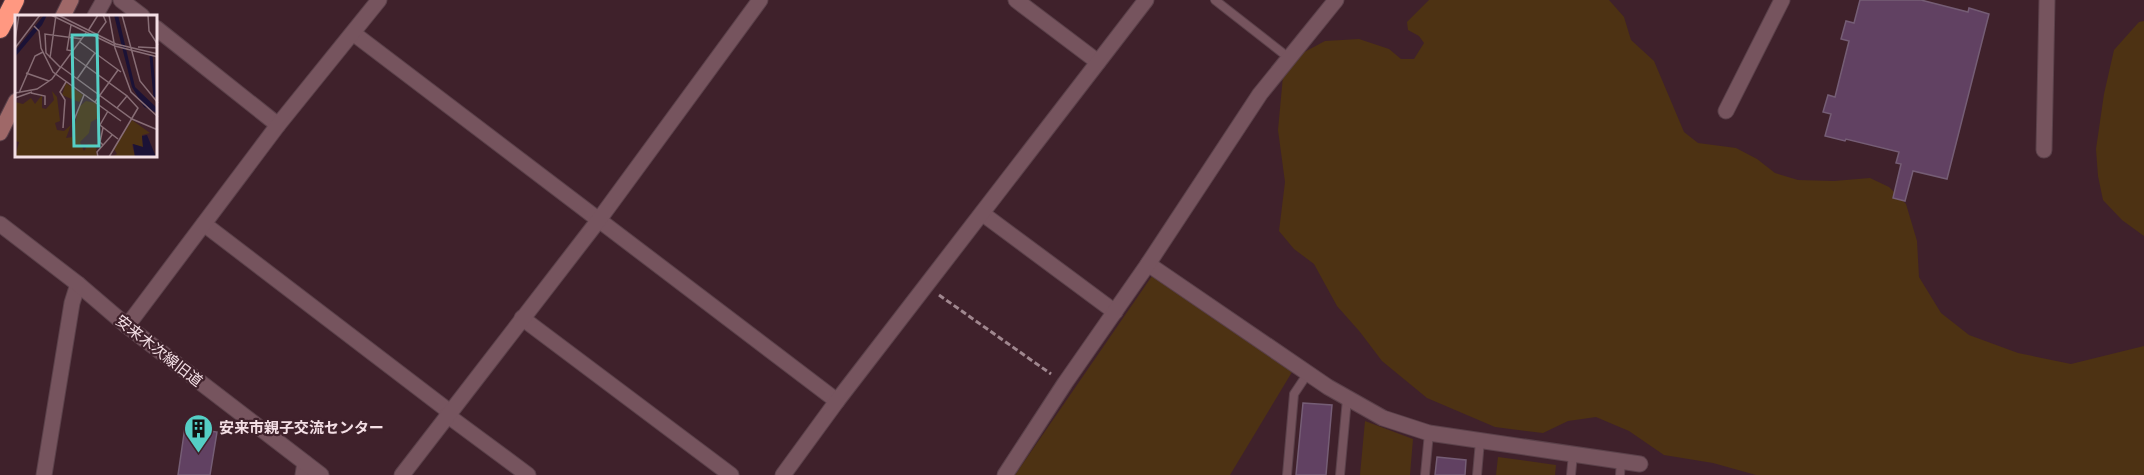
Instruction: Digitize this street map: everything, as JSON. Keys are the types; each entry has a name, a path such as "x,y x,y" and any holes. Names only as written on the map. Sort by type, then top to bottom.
{"highway":[{"path":"0,6 3,0"},
{"path":"0,30 15,0"}],"main road":[{"path":"64,15 71,0"},
{"path":"0,133 15,103"}],"street":[{"path":"96,15 104,0"},
{"path":"121,0 141,15"},
{"path":"127,326 278,125 378,0"},
{"path":"402,475 598,221 760,0"},
{"path":"1016,0 1098,62"},
{"path":"783,475 837,401 1146,0"},
{"path":"1005,475 1260,94 1336,0"},
{"path":"1726,111 1782,0"},
{"path":"2044,150 2047,0"},
{"path":"158,30 278,125"},
{"path":"353,33 837,401"},
{"path":"983,214 1115,312"},
{"name":"安来木次線旧道","path":"0,224 78,284 304,469 321,475"},
{"path":"204,224 528,475"},
{"path":"1148,264 1347,399 1399,425 1429,433 1572,454 1621,468 1640,464"},
{"path":"44,475 72,303 78,284"},
{"path":"522,318 730,475"}],"lane":[{"path":"1215,0 1289,58"},
{"path":"1287,475 1294,394 1308,373"},
{"path":"1340,475 1347,399"},
{"path":"1425,475 1429,433"},
{"path":"1476,475 1479,441"},
{"path":"1571,475 1572,454"}],"path":[{"path":"927,286 1065,383"}],"shaded area":[{"path":"1429,0 1609,0 1624,17 1631,40 1654,61 1684,132 1698,143 1736,148 1757,159 1775,173 1798,180 1834,181 1870,178 1889,187 1906,204 1917,241 1919,277 1941,313 1969,335 2018,353 2071,364 2144,346 2144,475 1756,475 1713,463 1664,455 1629,431 1596,417 1568,421 1543,433 1495,427 1427,398 1382,361 1337,306 1314,264 1294,249 1279,231 1285,182 1278,130 1283,76 1295,57 1325,41 1359,39 1389,49 1401,59 1414,59 1424,43 1419,36 1408,30 1407,22"},
{"path":"2144,21 2144,236 2122,220 2103,200 2096,149 2104,94 2114,50 2139,22"},
{"path":"1152,276 1292,372 1230,475 1015,475"},
{"path":"1365,421 1413,439 1410,475 1360,475"},
{"path":"1498,457 1556,465 1555,475 1496,475"}],"building":[{"path":"1860,0 1921,0 1968,12 1969,8 1989,14 1947,179 1913,171 1905,201 1893,198 1901,164 1896,163 1899,152 1825,136 1831,114 1823,112 1828,95 1835,97 1849,41 1841,39 1846,21 1854,23"},
{"path":"1303,403 1332,405 1326,475 1296,475"},
{"name":"安来市親子交流センター","path":"185,427 217,432 210,475 178,475"},
{"path":"1437,457 1466,460 1465,475 1435,475"}],"place":[{"name":"安来市親子交流センター","path":"198,454"}]}
